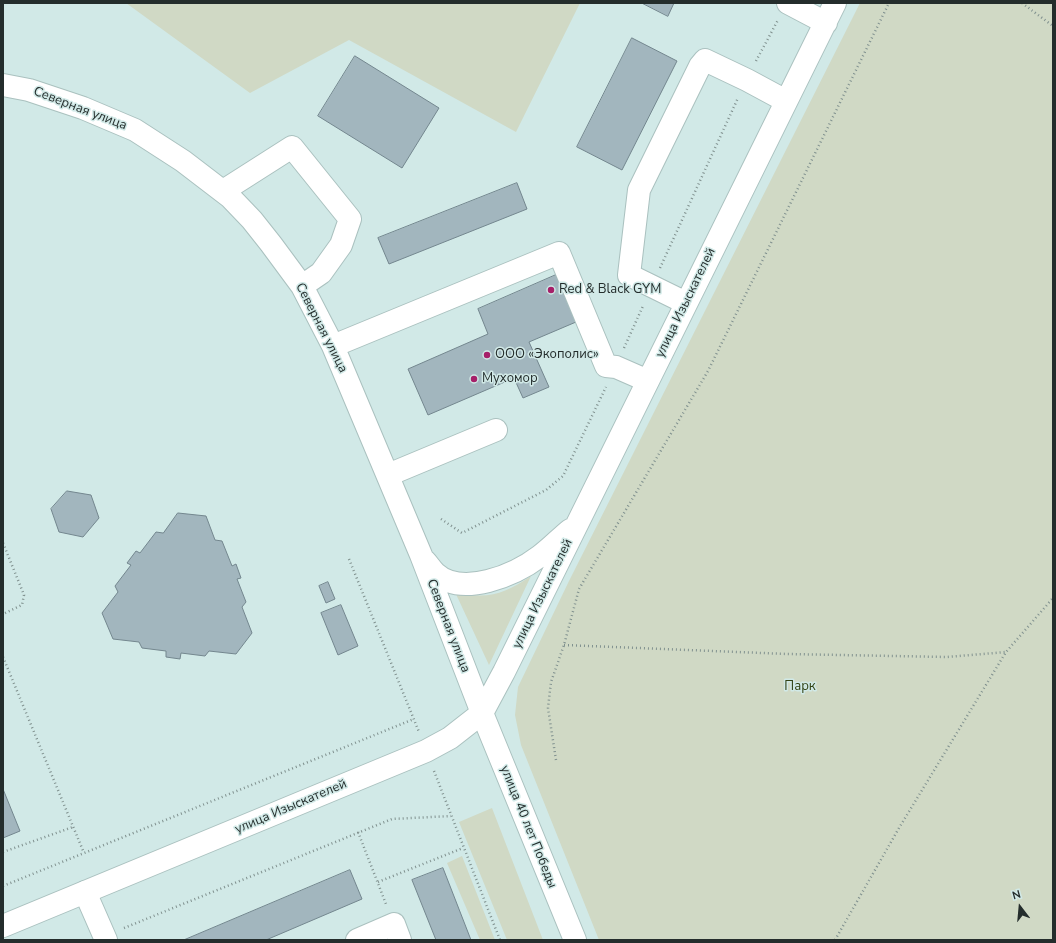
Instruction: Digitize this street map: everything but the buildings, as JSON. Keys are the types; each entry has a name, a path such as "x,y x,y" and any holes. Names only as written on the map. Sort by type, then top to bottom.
{"street":[{"path":"788,3 826,23"},
{"name":"улица Изыскателей","path":"3,926 426,751 450,738 482,713 504,672 786,101 836,3"},
{"path":"686,303 629,275 639,190 700,66 705,60 786,101"},
{"name":"Северная улица","path":"3,85 29,90 83,108 135,130 183,160 223,192 252,220 302,286 333,346 421,555 482,713"},
{"path":"223,192 292,147 350,219 341,244 321,273 302,286"},
{"path":"333,346 559,253 606,366 616,366 648,381"},
{"path":"388,475 496,430"},
{"path":"421,555 435,573 450,581 470,584 492,580 516,571 540,556 577,524"},
{"name":"улица 40 лет Победы","path":"482,713 575,940"},
{"path":"85,892 105,938"},
{"path":"357,940 397,932"}],"path":[{"path":"556,760 548,708 551,682 564,645 579,589 708,371 889,3"},
{"path":"1022,3 1053,26"},
{"path":"3,543 24,596 22,605 3,614"},
{"path":"836,940 899,828 1006,652 1053,598"},
{"path":"564,645 787,654 947,658 1006,652"},
{"path":"3,657 84,853"},
{"path":"3,886 414,719"},
{"path":"105,938 392,818 451,816"},
{"path":"3,852 73,827"},
{"path":"358,832 397,932"},
{"path":"378,882 463,848"}],"green space":[{"path":"126,3 580,3 516,132 349,40 250,93"},
{"name":"Парк","path":"860,3 1053,3 1053,940 599,940 521,745 515,715 518,687 569,581"},
{"path":"531,576 489,665 455,592 477,595 495,594 512,587"},
{"path":"492,808 543,940 507,940 459,822"},
{"path":"462,856 495,940 480,940 447,863"}],"place":[{"name":"Red & Black GYM","path":"551,290"},
{"name":"ООО «Экополис»","path":"487,355"},
{"name":"Мухомор","path":"474,379"}]}
